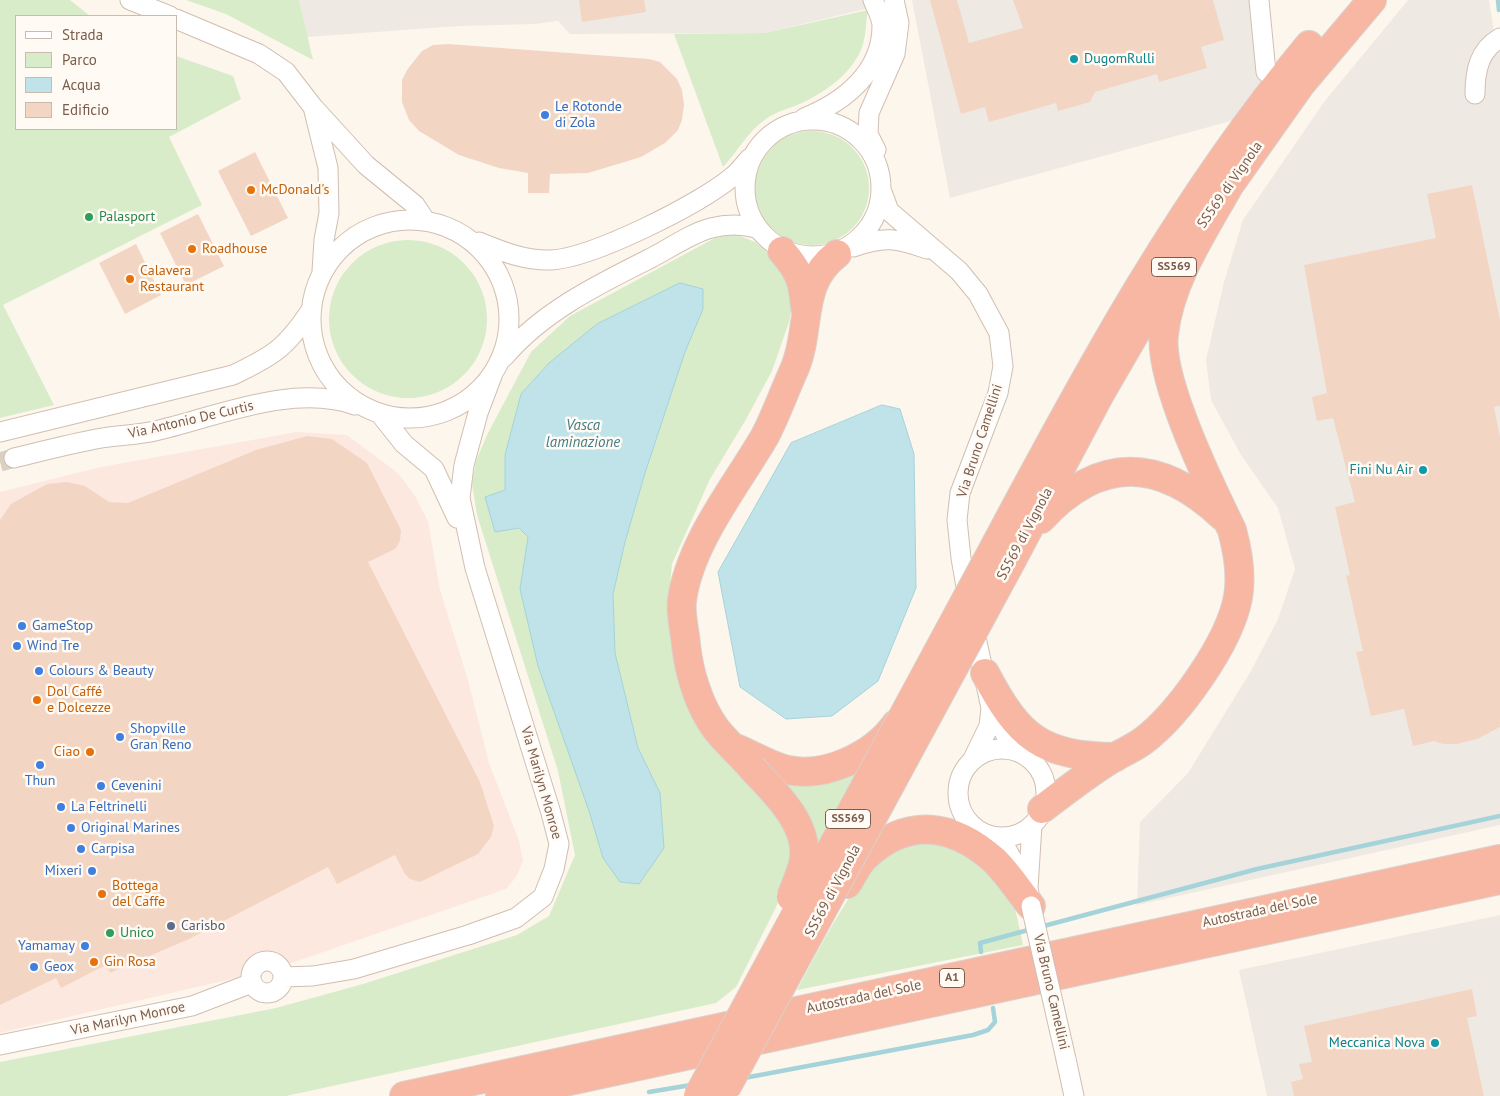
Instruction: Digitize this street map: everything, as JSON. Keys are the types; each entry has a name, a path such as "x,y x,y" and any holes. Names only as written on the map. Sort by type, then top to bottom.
{"highway":[{"name":"SS569 di Vignola","path":"721,1096 814,926 1011,547 1074,396 1124,309 1193,200 1278,82 1347,0"},
{"name":"SS569 di Vignola","path":"697,1096 915,696 1011,547 1176,264 1231,182 1302,84 1372,0"},
{"path":"1037,817 1078,781 1116,756 1142,742 1169,718 1205,668 1232,617 1238,597 1239,572 1237,548 1167,375 1163,335 1178,280 1231,182"},
{"path":"782,251 798,270 802,279 806,313"},
{"path":"697,1096 750,976 791,897 803,863 802,838 797,822 771,788 717,730 707,714 695,687 687,658 682,601 692,561 766,434 800,355 806,313 815,277 821,268 841,252"},
{"path":"1011,547 1052,508 1081,485 1113,472 1145,473 1179,483 1202,496 1226,519"},
{"path":"985,673 1009,714 1026,733 1043,745 1062,752 1088,756 1116,756"},
{"path":"732,746 789,770 828,768 848,762 880,741 915,696"},
{"path":"814,926 842,891 865,857 887,838 909,830 931,829 951,832 975,844 1029,897"},
{"name":"Autostrada del Sole","path":"404,1096 1500,859"},
{"name":"Autostrada del Sole","path":"500,1096 1500,880"}],"street":[{"path":"130,0 168,15"},
{"path":"756,228 729,225 709,229 613,276 544,319 516,341 501,360 492,376 475,395 454,409 430,417 414,418 374,412 350,399 335,386 323,369 315,350 311,330 311,310 314,291 322,272 344,245 373,226 407,219 425,220 440,224 512,256 542,260 570,258 587,253 654,222 710,193 733,176 764,140 779,128 822,111 842,99 860,82 873,64 878,50 882,24 873,0"},
{"path":"753,155 746,173 744,192 748,211 756,228 782,251 814,257 841,252 860,238 872,223 882,192 879,158 868,134 869,113 898,44 899,23 894,0"},
{"path":"1259,0 1266,72"},
{"path":"178,20 259,54 286,72 313,107 366,165 386,184 415,205 425,220"},
{"path":"1475,94 1479,61 1486,49 1500,38"},
{"path":"313,107 328,168 329,213 324,240 322,272"},
{"path":"796,122 814,120 832,122 848,129 862,140 873,154 880,171"},
{"name":"Via Bruno Camellini","path":"882,192 888,211 959,271 978,294 999,333 1003,366 998,394 960,493 958,520 970,609 992,708"},
{"path":"467,237 492,261 506,292 510,326 501,360"},
{"name":"Via Bruno Camellini","path":"841,252 875,239 908,242 938,253"},
{"path":"0,432 233,375 268,358 294,336 311,310"},
{"name":"Via Marilyn Monroe","path":"0,1045 192,1006 252,982 261,992 271,992 280,987 283,977 313,976 354,969 468,935 516,918 543,897 554,870 559,844 470,549 460,498 464,465 478,413 492,376"},
{"name":"Via Antonio De Curtis","path":"14,458 102,438 153,432 256,404 293,398 340,400 374,412"},
{"name":"Via Marilyn Monroe","path":"374,412 400,439 434,469 448,496 470,549"},
{"path":"992,708 1009,741 1035,764 1044,781 1045,800 1037,817 1029,897"},
{"path":"992,708 989,726 973,759 960,778 958,802 965,818 978,830 1000,837 1017,834 1037,817"},
{"path":"973,759 983,752 1006,748 1028,757"},
{"path":"1000,837 1029,897"},
{"name":"Via Bruno Camellini","path":"1029,897 1074,1096"}],"shaded area":[{"path":"299,0 903,0 765,33 570,34 558,21 535,24 459,26 307,37"},
{"path":"912,0 1252,0 1262,83 1234,120 950,198"},
{"path":"1408,0 1489,0 1495,38 1500,38 1500,825 1137,905 1140,822 1188,773 1251,671 1278,619 1295,569 1278,508 1241,455 1211,400 1206,360 1224,282 1243,220 1324,102"},
{"path":"297,432 347,435 398,473 415,496 428,521 440,590 468,680 489,763 519,841 523,861 516,877 506,889 274,969 0,1033 0,492 101,467"},
{"path":"1500,915 1500,1096 1267,1096 1239,970"}],"green space":[{"name":"Palasport","path":"0,0 70,0 89,15 15,15 15,130 178,130 178,57 233,76 241,99 169,137 202,205 3,305 54,405 0,418"},
{"path":"186,0 299,0 313,60 226,14"},
{"path":"868,10 865,36 859,54 840,79 822,92 804,102 775,113 760,124 748,135 723,167 674,34 765,33"},
{"path":"812,131 834,135 853,147 865,166 869,188 865,210 853,229 834,241 812,245 790,241 771,229 759,210 755,188 759,166 771,147 790,135"},
{"path":"735,234 755,242 771,255 784,271 793,303 789,322 772,371 710,479 672,564 668,605 757,788 792,834 795,859 784,891 736,987 716,1003 286,1096 0,1096 0,1062 276,1008 363,984 517,935 549,916 575,855 558,771 477,515 472,484 476,461 488,433 531,352 570,316 715,238"},
{"path":"416,240 431,243 445,249 464,263 474,275 484,296 487,319 484,342 474,363 464,375 452,385 431,395 416,398 400,398 385,395 364,385 342,363 330,334 329,311 332,296 342,275 364,253 393,241"},
{"path":"868,759 815,861 760,767"},
{"path":"958,840 1011,889 1023,945 797,990 828,933 854,891 883,856 901,844"}],"water":[{"name":"Vasca laminazione","path":"680,283 703,289 703,309 685,352 645,473 625,542 613,594 615,653 638,748 660,793 664,848 639,884 620,882 603,858 589,811 538,666 520,589 528,537 519,528 495,532 485,497 505,490 505,455 521,394 549,363 597,324"},
{"path":"882,405 900,409 914,454 916,588 878,681 832,716 786,719 740,687 718,572 791,443"}],"building":[{"path":"579,0 644,0 646,12 582,22"},
{"name":"DugomRulli","path":"930,0 957,0 969,43 1023,28 1013,0 1213,0 1224,40 1201,47 1207,68 1159,82 1157,74 1095,92 1090,102 1058,111 1056,103 989,122 985,107 961,114"},
{"name":"Le Rotonde di Zola","path":"448,44 649,59 660,62 677,79 682,90 684,105 682,120 678,130 665,143 641,157 588,173 550,174 549,193 528,193 528,173 499,168 459,155 419,131 409,120 402,102 402,80 407,70 422,51 433,45"},
{"name":"McDonald's","path":"255,152 288,218 251,236 218,171"},
{"name":"Fini Nu Air","path":"1472,185 1500,320 1500,406 1494,407 1500,437 1500,727 1477,739 1457,744 1443,744 1434,741 1413,746 1404,709 1371,716 1356,652 1363,651 1346,576 1350,575 1335,507 1355,502 1333,418 1317,421 1312,397 1327,393 1304,265 1436,238 1427,194"},
{"name":"Roadhouse","path":"198,214 224,266 186,285 160,233"},
{"name":"Calavera Restaurant","path":"136,244 161,295 125,314 99,263"},
{"path":"307,436 332,439 367,463 401,530 400,541 395,549 368,562 480,782 494,826 491,837 478,854 420,882 410,879 405,874 395,855 337,884 328,867 189,939 110,973 106,965 61,988 56,978 0,1005 0,520 11,504 47,484 67,482 85,486 109,502 128,503 256,450"},
{"name":"Meccanica Nova","path":"1472,989 1477,1016 1467,1018 1484,1096 1294,1096 1291,1082 1303,1079 1299,1064 1312,1062 1304,1026"}],"waterway":[{"path":"1498,0 1499,10"},
{"path":"1040,927 1257,869 1500,816"},
{"path":"981,952 980,943 1032,929"},
{"path":"744,1078 973,1035 988,1030 995,1022 993,1008"},
{"path":"649,1092 691,1085"}],"tunnel":[{"path":"0,462 14,458"}],"place":[{"name":"DugomRulli","path":"1074,59"},
{"name":"Le Rotonde di Zola","path":"545,115"},
{"name":"McDonald's","path":"251,190"},
{"name":"Palasport","path":"89,217"},
{"name":"Roadhouse","path":"192,249"},
{"name":"Calavera Restaurant","path":"130,279"},
{"name":"Fini Nu Air","path":"1423,470"},
{"name":"GameStop","path":"22,626"},
{"name":"Wind Tre","path":"17,646"},
{"name":"Colours & Beauty","path":"39,671"},
{"name":"Dol Caffé e Dolcezze","path":"37,700"},
{"name":"Shopville Gran Reno","path":"120,737"},
{"name":"Ciao","path":"90,752"},
{"name":"Thun","path":"40,765"},
{"name":"Cevenini","path":"101,786"},
{"name":"La Feltrinelli","path":"61,807"},
{"name":"Original Marines","path":"71,828"},
{"name":"Carpisa","path":"81,849"},
{"name":"Mixeri","path":"92,871"},
{"name":"Bottega del Caffe","path":"102,894"},
{"name":"Carisbo","path":"171,926"},
{"name":"Unico","path":"110,933"},
{"name":"Yamamay","path":"85,946"},
{"name":"Gin Rosa","path":"94,962"},
{"name":"Geox","path":"34,967"},
{"name":"Meccanica Nova","path":"1435,1043"}]}
